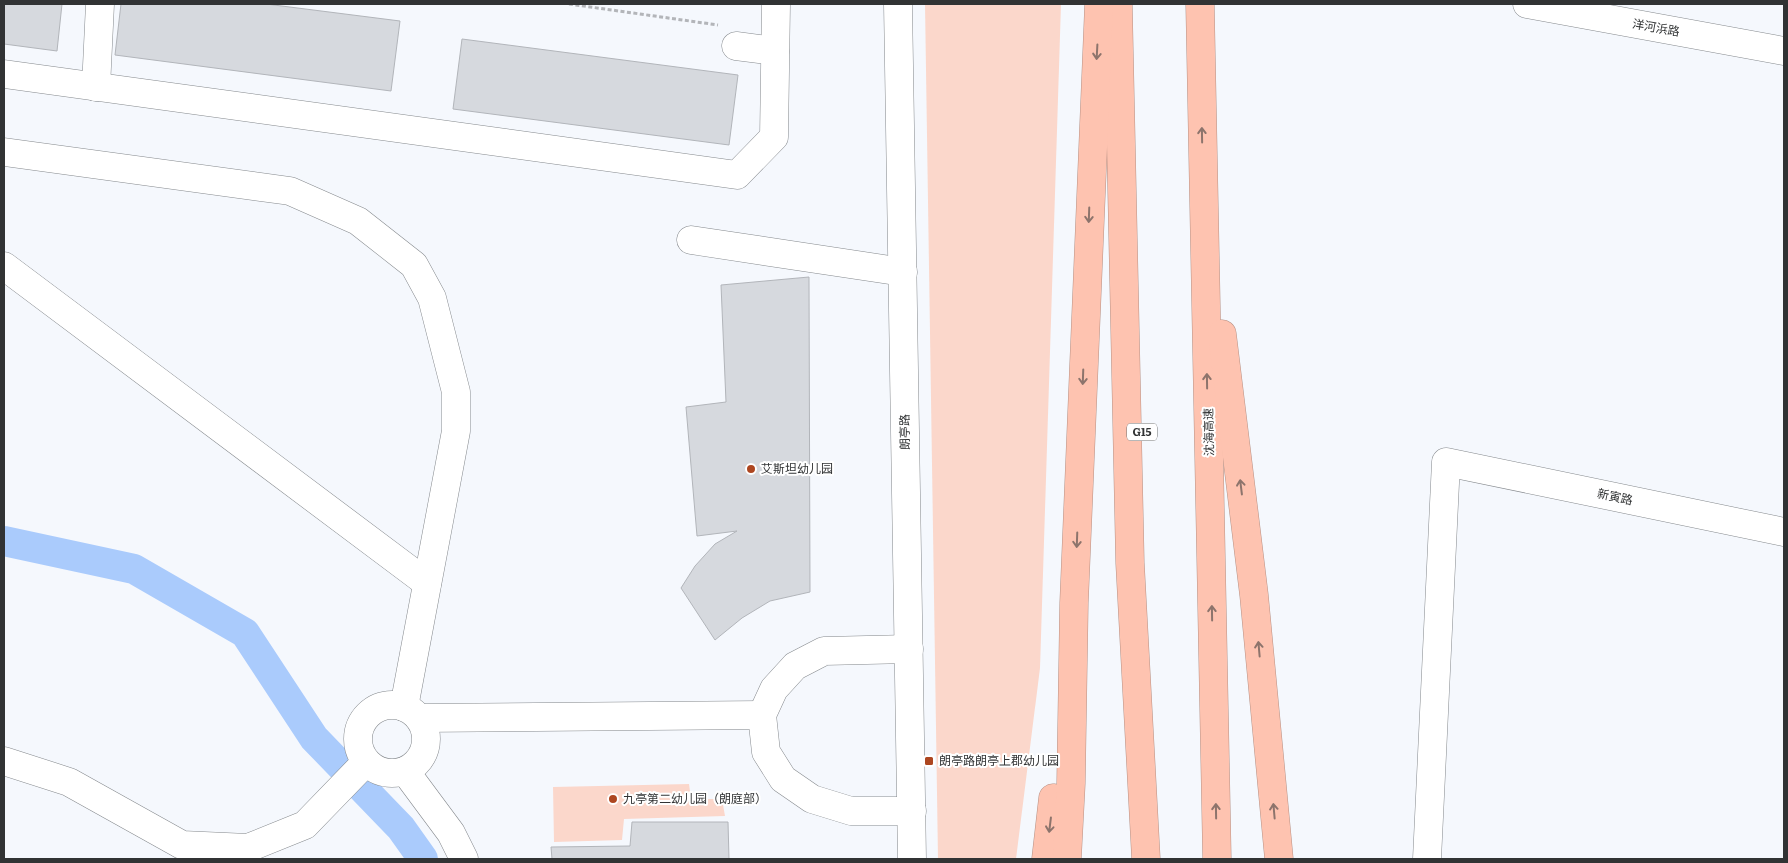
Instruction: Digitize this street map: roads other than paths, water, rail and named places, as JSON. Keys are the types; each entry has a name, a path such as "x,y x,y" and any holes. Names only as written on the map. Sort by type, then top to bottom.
{"highway":[{"path":"1067,859 1071,783 1074,603 1099,4"},
{"path":"1118,4 1130,563 1146,859"},
{"name":"G15","path":"1134,4 1151,859"},
{"name":"沈海高速","path":"1200,4 1218,859"},
{"path":"1203,184 1254,595 1279,859"},
{"path":"1046,859 1074,603"}],"street":[{"path":"96,87 100,4"},
{"path":"4,74 738,175 774,137 776,4"},
{"name":"朗亭路","path":"898,4 912,859"},
{"name":"洋河浜路","path":"1527,4 1784,51"},
{"path":"731,36 775,51"},
{"path":"4,152 290,192 358,221 414,265 432,298 456,392 456,431 427,583 412,712 424,727 425,748 421,758 414,766 405,771 394,774 384,773 374,768 366,762 360,752 357,740 358,729 363,719 371,711 381,706 393,704 412,712 762,715"},
{"path":"692,240 903,272"},
{"path":"4,266 427,583"},
{"name":"新寅路","path":"1427,859 1446,462 1784,532"},
{"path":"909,649 824,650 795,666 774,689 762,715 766,752 783,780 812,799 850,811 912,811"},
{"path":"4,761 69,782 182,845 248,848 305,825 366,762"},
{"path":"405,771 451,833 464,859"}],"waterway":[{"path":"4,541 134,569 245,633 314,738 401,828 423,859"}],"place":[{"name":"艾斯坦幼儿园","path":"751,469"},
{"name":"朗亭路朗亭上郡幼儿园","path":"929,761"},
{"name":"九亭第二幼儿园（朗庭部）","path":"613,799"}]}
